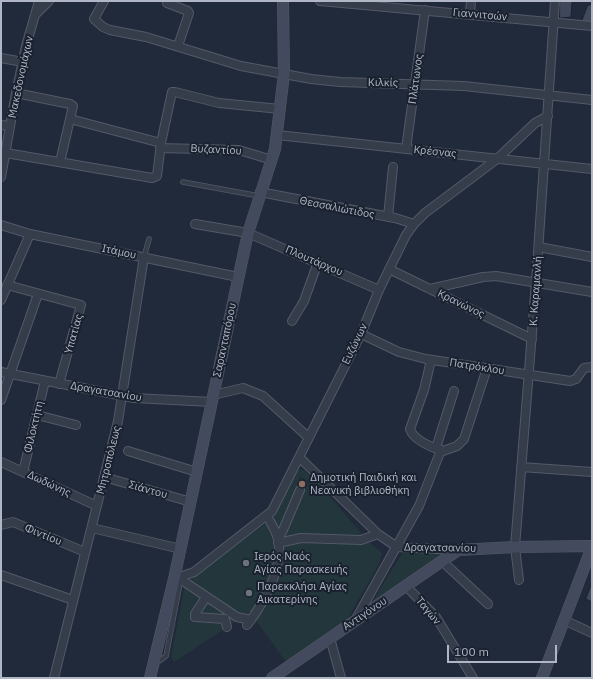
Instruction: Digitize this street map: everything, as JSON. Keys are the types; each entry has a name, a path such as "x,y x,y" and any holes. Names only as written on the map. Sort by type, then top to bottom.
{"street":[{"name":"Μακεδονομάχων","path":"1,176 16,93 39,1"},
{"path":"36,14 49,1"},
{"name":"Κιλκίς","path":"104,1 95,16 95,21 110,30 134,34 178,46 241,66 328,82 470,86 592,100"},
{"name":"Σαρανταπόρου","path":"150,678 180,580 181,549 238,277 248,233 272,160 277,135 284,74 284,1"},
{"name":"Γιαννιτσών","path":"320,1 354,2 592,26"},
{"path":"470,14 471,1"},
{"name":"Κ. Καραμανλή","path":"518,580 515,547 539,248 555,1"},
{"path":"167,3 188,11 189,14 178,46"},
{"name":"Πλάτωνος","path":"406,149 425,10"},
{"path":"1,58 23,62"},
{"path":"6,153 152,178 157,176 160,145 170,94 173,92 219,103 280,109"},
{"path":"16,93 70,104 73,106 60,162"},
{"name":"Ευζώνων","path":"180,580 194,572 267,516 278,500 308,437 361,334 378,290 406,235 414,224 424,213 497,159 535,123 548,116"},
{"name":"Βυζαντίου","path":"70,119 160,145 239,150 272,160"},
{"path":"1,125 10,126"},
{"name":"Κρέσνας","path":"277,135 592,169"},
{"path":"388,217 393,167"},
{"name":"Θεσσαλιώτιδος","path":"260,194 388,217 414,224"},
{"name":"Πλουτάρχου","path":"195,224 248,233 318,262 378,290"},
{"name":"Ιτάμου","path":"1,225 30,234 238,277"},
{"path":"1,300 30,234"},
{"path":"539,248 592,257"},
{"name":"Μητροπόλεως","path":"54,678 116,435 144,258"},
{"path":"292,321 304,301 318,262"},
{"name":"Κρανώνος","path":"389,269 532,339"},
{"path":"430,289 489,276 504,276 592,292"},
{"name":"Υπατίας","path":"7,285 79,304 81,307 60,384"},
{"path":"1,400 38,294"},
{"name":"Πατρόκλου","path":"361,334 399,352 431,360 570,381 576,379 584,368 592,367"},
{"path":"431,360 424,390 410,429 412,434 417,438 438,449 451,449 463,441 487,368"},
{"name":"Δραγατσανίου","path":"1,372 122,396 155,400 213,399 243,388 263,396 308,437"},
{"name":"Φιλοκτήτη","path":"23,472 45,381"},
{"path":"356,620 397,547 426,490 454,391"},
{"path":"37,415 76,425"},
{"path":"128,451 197,472"},
{"name":"Δραγατσανίου","path":"299,457 378,534 397,547 458,550 515,547 592,547"},
{"name":"Δωδώνης","path":"1,462 97,506"},
{"path":"521,467 592,472"},
{"name":"Σιάντου","path":"104,478 191,502"},
{"path":"180,580 237,617 249,623 264,599 275,575 278,541 300,490"},
{"path":"267,516 278,541"},
{"name":"Φιντίου","path":"1,525 13,522 86,552"},
{"path":"92,528 181,549"},
{"path":"278,541 301,538 361,540 378,534"},
{"path":"542,678 566,620 592,547"},
{"name":"Αντιγόνου","path":"272,678 458,550"},
{"path":"442,561 488,604"},
{"path":"1,575 73,600"},
{"name":"Ταγών","path":"406,586 436,617 473,678"},
{"path":"206,597 195,614 195,617 225,619 227,627"},
{"path":"566,620 592,633"},
{"path":"330,638 341,678"}],"lane":[{"name":"Θεσσαλιώτιδος","path":"183,182 260,194"},
{"name":"Μητροπόλεως","path":"144,258 149,239"}],"green space":[{"path":"302,469 314,478 367,540 382,553 379,564 345,623 286,662 250,612 174,662 171,657 185,584 274,517 296,471"},
{"path":"403,552 436,552 442,556 371,604"}],"building":[{"path":"560,1 572,1 571,17 560,18"},
{"path":"588,5 592,5 592,22 582,21"},
{"name":"Δημοτική Παιδική και Νεανική βιβλιοθήκη","path":"301,478 308,482 304,490 297,487"},
{"path":"592,583 592,602 586,599"}],"place":[{"name":"Δημοτική Παιδική και Νεανική βιβλιοθήκη","path":"302,484"},
{"name":"Ιερός Ναός Αγίας Παρασκευής","path":"246,563"},
{"name":"Παρεκκλήσι Αγίας Αικατερίνης","path":"249,593"}]}
